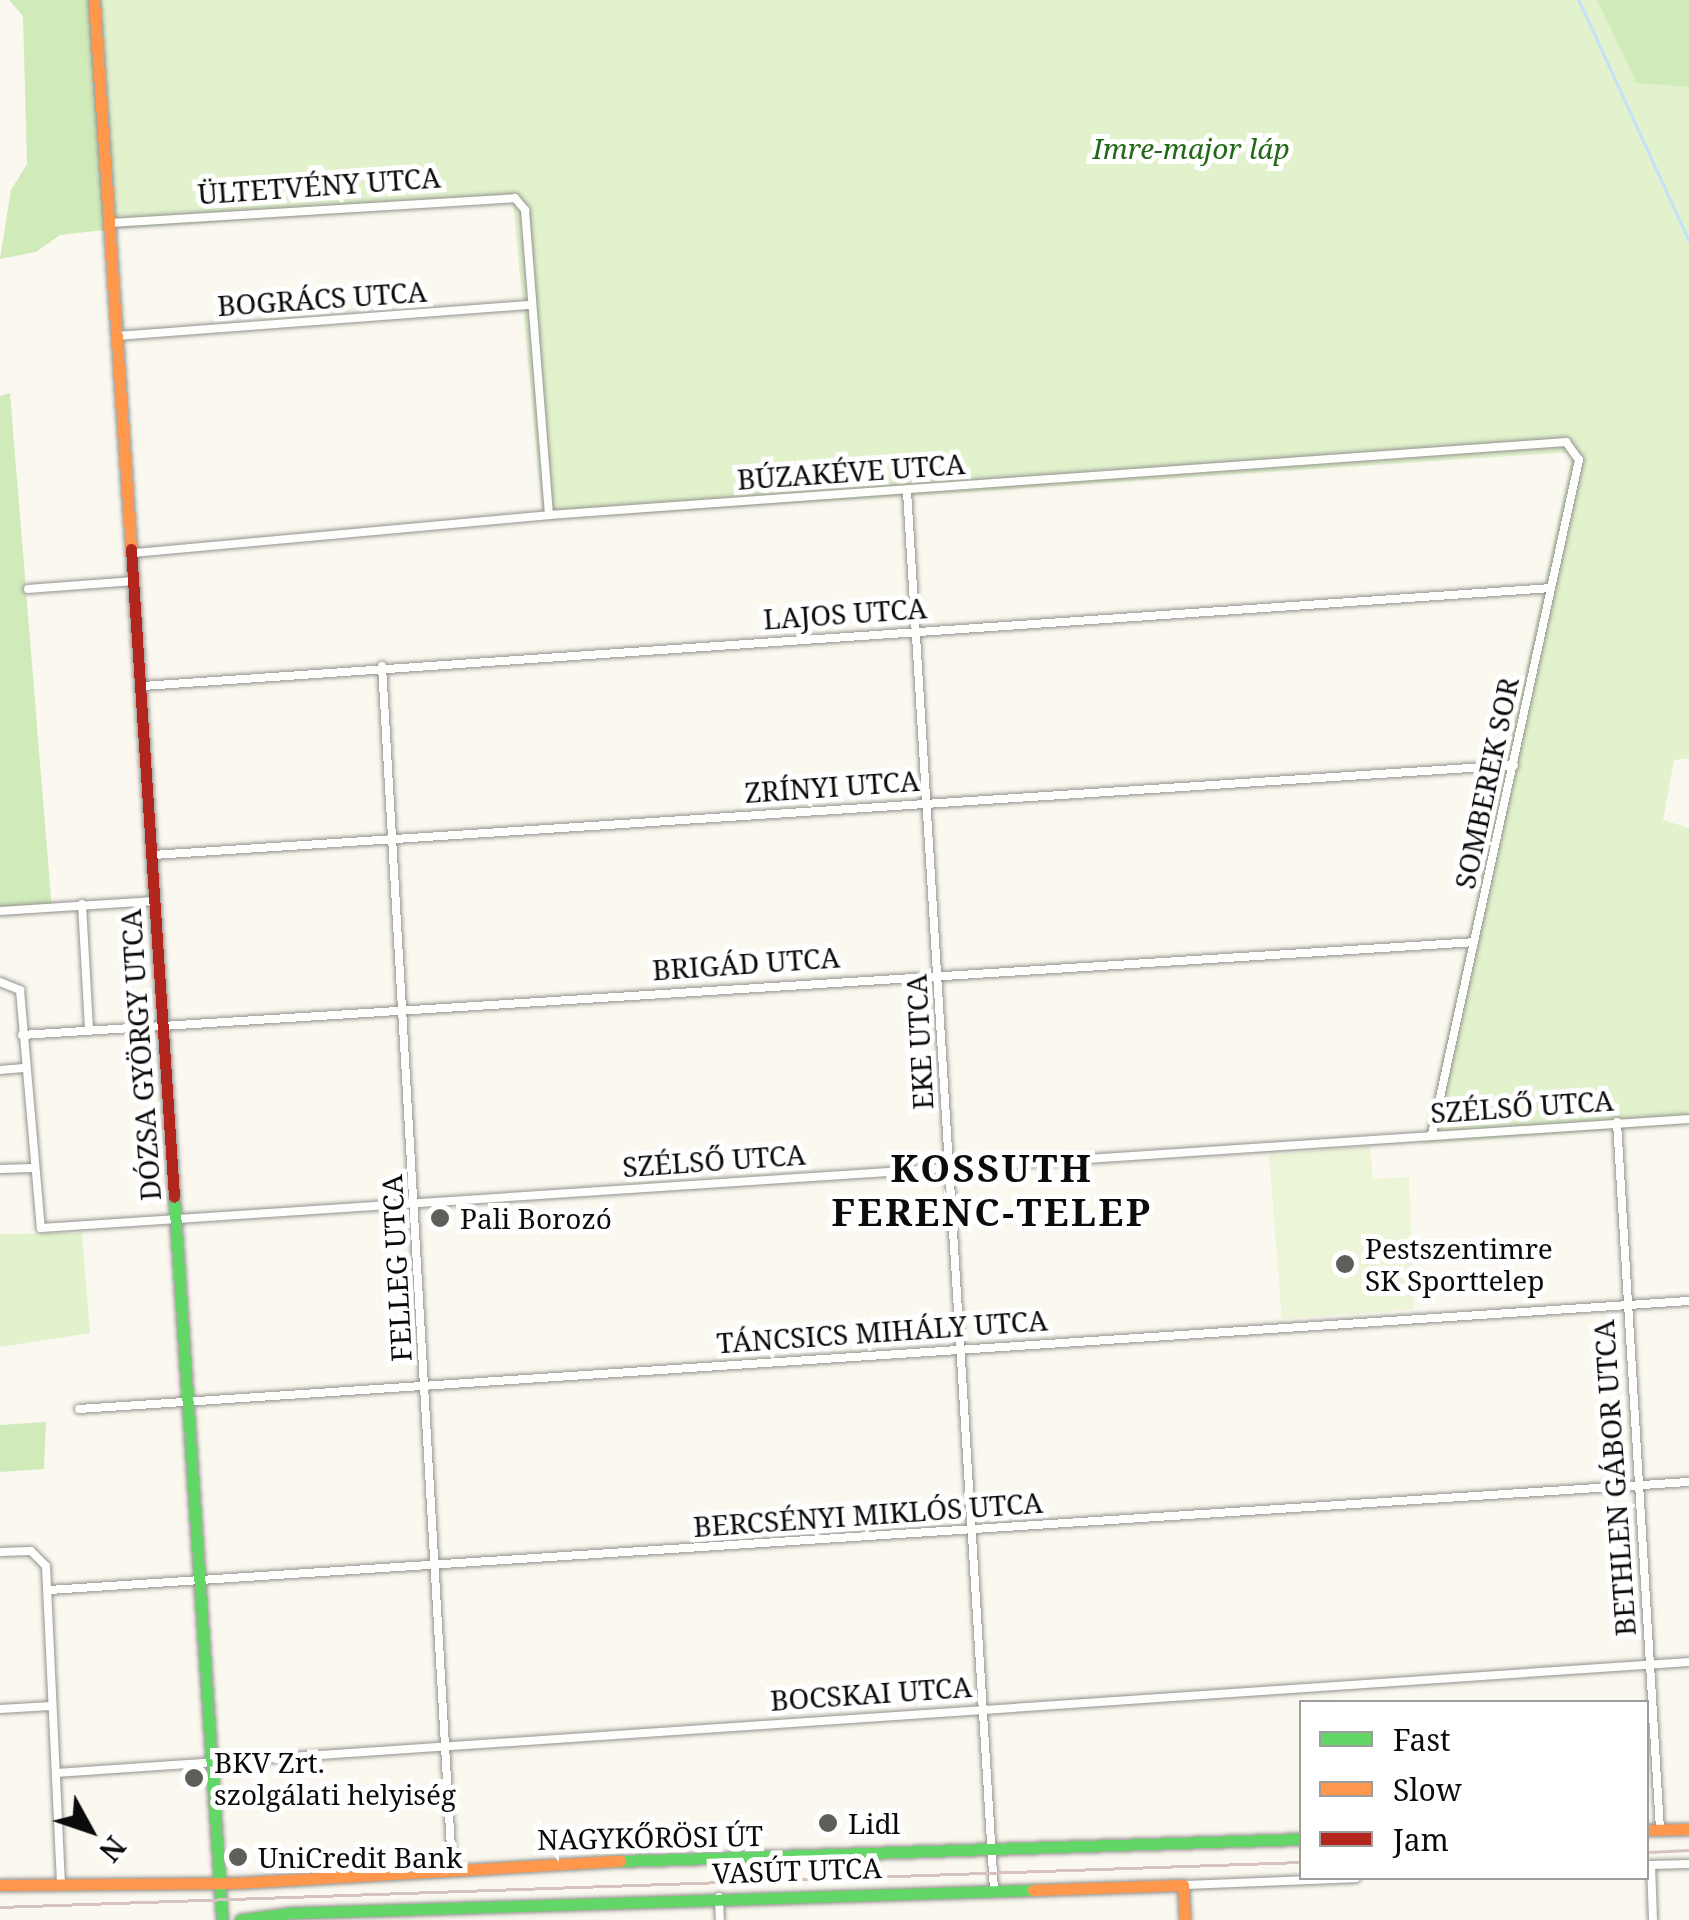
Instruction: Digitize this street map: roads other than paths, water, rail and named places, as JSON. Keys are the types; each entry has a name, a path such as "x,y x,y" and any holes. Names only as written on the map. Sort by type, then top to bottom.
{"street":[{"name":"DÓZSA GYÖRGY UTCA","path":"94,0 136,581 222,1920"},
{"name":"ÜLTETVÉNY UTCA","path":"110,224 505,194 524,210 531,306"},
{"name":"BOGRÁCS UTCA","path":"116,336 531,306"},
{"path":"531,306 549,515"},
{"name":"BÚZAKÉVE UTCA","path":"134,553 549,515 908,491 1513,442 1570,444"},
{"name":"SOMBEREK SOR","path":"1432,1134 1578,460 1570,444"},
{"name":"EKE UTCA","path":"908,491 994,1890"},
{"path":"28,589 136,581"},
{"name":"LAJOS UTCA","path":"142,686 382,666 1552,588"},
{"name":"FELLEG UTCA","path":"382,666 396,839 452,1867"},
{"name":"ZRÍNYI UTCA","path":"153,856 1514,765"},
{"path":"0,911 156,901"},
{"path":"82,904 89,1031"},
{"name":"BRIGÁD UTCA","path":"22,1034 1474,942"},
{"path":"0,982 16,984 32,1168 0,1169"},
{"path":"0,1070 24,1068"},
{"name":"SZÉLSŐ UTCA","path":"32,1168 42,1228 1689,1119"},
{"name":"BETHLEN GÁBOR UTCA","path":"1617,1122 1625,1306 1639,1486 1653,1830"},
{"name":"TÁNCSICS MIHÁLY UTCA","path":"79,1409 188,1398 1689,1301"},
{"name":"BERCSÉNYI MIKLÓS UTCA","path":"49,1590 1689,1482"},
{"path":"0,1552 31,1551 46,1566 61,1882"},
{"name":"BOCSKAI UTCA","path":"56,1773 446,1742 1689,1662"},
{"path":"0,1709 51,1706"},
{"path":"1653,1830 1689,1828"},
{"name":"NAGYKŐRÖSI ÚT","path":"0,1885 219,1883 452,1867 1299,1839"},
{"path":"1653,1920 1649,1865 1689,1864"},
{"name":"VASÚT UTCA","path":"240,1920 719,1897 1307,1880"},
{"path":"1183,1885 1185,1920"},
{"path":"719,1897 720,1920"}],"waterway":[{"path":"1579,0 1689,240"}],"railway":[{"path":"1649,1852 1689,1850"},
{"path":"0,1907 1299,1862"}],"place":[{"name":"Pali Borozó","path":"440,1218"},
{"name":"Pestszentimre SK Sporttelep","path":"1345,1264"},
{"name":"BKV Zrt. szolgálati helyiség","path":"194,1778"},
{"name":"Lidl","path":"828,1823"},
{"name":"UniCredit Bank","path":"238,1857"}],"district":[{"name":"KOSSUTH FERENC-TELEP","path":"992,1190"}],"park label":[{"name":"Imre-major láp","path":"1191,148"}]}
